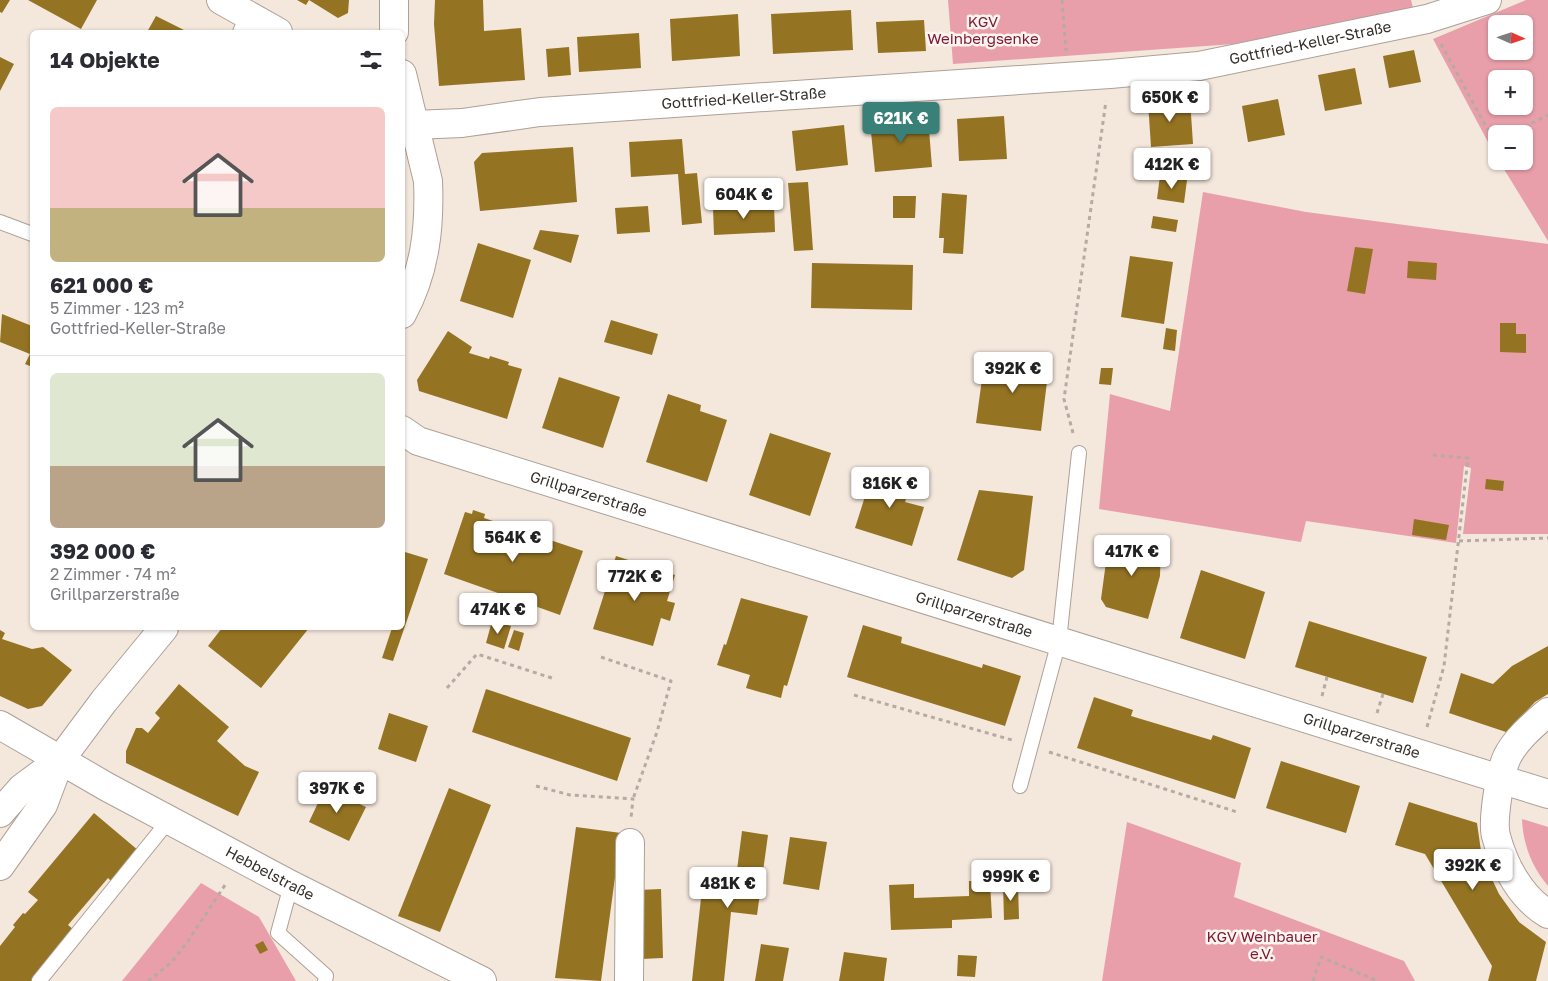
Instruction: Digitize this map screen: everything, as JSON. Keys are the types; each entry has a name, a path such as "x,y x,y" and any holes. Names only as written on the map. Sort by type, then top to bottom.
{"street":[{"path":"221,0 244,24 270,30"},
{"path":"394,0 394,30"},
{"name":"Gottfried-Keller-Straße","path":"408,120 462,123 546,111 1110,74 1199,66 1427,19 1487,0"},
{"path":"405,97 408,120 428,181 426,252 414,292 405,308"},
{"name":"Grillparzerstraße","path":"405,432 418,441 1548,794"},
{"path":"0,866 43,804 60,760 104,700 162,630"},
{"path":"1548,712 1525,731 1507,756 1500,779 1495,834 1509,873 1539,909 1548,914"},
{"name":"Hebbelstraße","path":"0,725 107,788 170,819 291,885 482,981"},
{"path":"0,813 22,788 60,760"},
{"path":"629,981 630,843"}],"lane":[{"path":"0,222 30,233"},
{"path":"1020,786 1059,641 1078,453"},
{"path":"39,981 170,819"},
{"path":"291,885 278,933 326,976 325,981"}],"path":[{"path":"1062,0 1066,58"},
{"path":"1427,19 1488,130"},
{"path":"1078,453 1064,399 1110,74"},
{"path":"1529,125 1548,116"},
{"path":"1419,754 1444,666 1468,458 1432,455"},
{"path":"1459,541 1548,538"},
{"path":"447,688 478,654 555,679"},
{"path":"600,657 671,681 657,732 633,799 632,810"},
{"path":"536,786 570,795 633,799"},
{"path":"148,981 172,962 188,941 240,858"},
{"path":"1313,981 1321,957 1378,981"}],"green space":[{"name":"KGV Weinbergsenke","path":"948,0 1411,0 1413,8 1234,44 953,64"},
{"path":"1526,0 1548,0 1548,241 1505,170 1533,170 1533,125 1488,125 1488,142 1433,39 1488,16 1488,60 1533,60 1533,15 1490,15"},
{"path":"1203,192 1306,212 1548,244 1548,534 1463,534 1471,468 1464,466 1456,543 1306,521 1301,542 1099,509 1110,394 1170,411"},
{"path":"1522,819 1548,827 1548,886 1537,871 1529,855 1524,838"},
{"name":"KGV Weinbauer e.V.","path":"1127,822 1241,863 1234,897 1404,961 1415,981 1102,981"},
{"path":"201,883 259,917 296,981 122,981"}],"building":[{"path":"0,0 10,0 2,13 0,12"},
{"path":"28,0 97,0 81,29"},
{"path":"297,0 309,0 306,5"},
{"path":"309,0 349,0 348,13 338,18"},
{"path":"435,0 483,0 484,31 521,28 525,80 439,86 434,24"},
{"path":"851,10 853,50 773,54 771,14"},
{"path":"738,14 740,56 672,61 670,19"},
{"path":"156,16 184,30 148,30"},
{"path":"924,20 926,51 878,53 876,22"},
{"path":"639,33 641,68 579,72 577,37"},
{"path":"569,47 571,75 548,77 546,49"},
{"path":"1414,50 1421,82 1389,88 1383,56"},
{"path":"0,57 14,64 0,91"},
{"path":"1355,68 1362,104 1325,111 1318,75"},
{"path":"1190,99 1193,144 1151,147 1148,102"},
{"path":"1278,99 1285,135 1248,142 1242,106"},
{"path":"1004,116 1007,159 959,161 957,119"},
{"path":"928,117 932,167 875,172 870,122"},
{"path":"844,125 848,165 796,171 792,131"},
{"path":"682,139 685,174 697,173 702,223 682,225 678,174 631,177 629,142"},
{"path":"573,147 577,202 480,211 474,162 482,153"},
{"path":"1160,176 1187,180 1184,203 1157,199"},
{"path":"808,182 813,250 794,251 788,183"},
{"path":"942,193 967,195 963,254 943,253 944,238 939,238"},
{"path":"893,196 916,196 915,218 893,218"},
{"path":"774,205 775,232 714,235 713,208"},
{"path":"648,206 650,232 617,234 615,208"},
{"path":"1153,216 1178,220 1176,232 1151,228"},
{"path":"540,230 579,235 571,263 533,249"},
{"path":"478,243 531,260 513,318 460,301"},
{"path":"1355,247 1373,249 1365,294 1347,291"},
{"path":"1130,256 1173,262 1164,324 1121,317"},
{"path":"1408,261 1437,263 1436,280 1407,278"},
{"path":"812,263 913,265 912,310 811,308"},
{"path":"2,314 30,325 30,354 0,342"},
{"path":"611,320 658,334 652,355 604,342"},
{"path":"1500,323 1516,323 1516,334 1526,334 1526,353 1500,352"},
{"path":"1166,328 1177,330 1175,351 1163,349"},
{"path":"448,331 472,347 469,353 489,359 490,356 509,362 508,365 522,369 507,419 419,391 417,380"},
{"path":"30,354 30,366 25,364"},
{"path":"985,357 1049,365 1041,431 976,423"},
{"path":"1101,368 1113,368 1111,385 1099,384"},
{"path":"559,377 620,397 603,448 542,428"},
{"path":"668,394 701,405 700,411 727,420 707,482 646,462"},
{"path":"770,433 831,453 810,516 749,495"},
{"path":"874,468 912,480 905,502 924,507 912,546 855,528"},
{"path":"1486,479 1504,481 1503,491 1485,489"},
{"path":"979,490 1033,496 1024,570 1012,578 957,560"},
{"path":"473,510 485,514 484,518 583,551 560,615 444,574 465,512 472,514"},
{"path":"1414,519 1449,525 1446,540 1412,535"},
{"path":"1109,540 1161,544 1160,576 1148,619 1106,607 1101,599"},
{"path":"405,552 428,559 405,626"},
{"path":"616,556 675,575 667,601 675,603 670,621 661,618 653,646 593,629"},
{"path":"1201,570 1265,592 1245,659 1180,638"},
{"path":"741,598 808,616 787,686 784,685 781,698 746,688 750,675 717,665 724,644 726,645"},
{"path":"492,621 511,626 504,649 486,643"},
{"path":"1309,621 1427,657 1413,703 1295,667"},
{"path":"863,625 902,637 901,643 982,668 983,664 1021,676 1005,726 847,677"},
{"path":"0,630 5,633 2,639 32,649 43,647 72,670 42,706 28,709 0,696"},
{"path":"220,630 307,630 261,688 208,646"},
{"path":"391,630 404,630 393,661 382,658"},
{"path":"514,630 524,633 519,651 508,647"},
{"path":"1548,646 1548,694 1535,702 1506,732 1449,713 1461,673 1493,684 1512,666"},
{"path":"179,684 229,727 217,741 245,766 259,772 238,816 126,763 126,751 136,728 142,728 148,733 160,718 155,713"},
{"path":"486,689 631,738 617,781 472,732"},
{"path":"1094,697 1133,710 1131,716 1211,740 1213,735 1251,748 1235,799 1077,748"},
{"path":"389,713 428,726 416,762 378,749"},
{"path":"1281,761 1360,786 1346,833 1266,808"},
{"path":"325,788 366,807 349,841 309,822"},
{"path":"449,788 491,805 440,932 398,916"},
{"path":"1409,802 1477,823 1482,858 1499,894 1519,922 1546,942 1536,981 1488,981 1492,966 1425,854 1395,845"},
{"path":"94,813 139,851 112,882 108,878 68,925 74,930 33,981 0,981 0,946 15,927 13,925 38,900 28,892"},
{"path":"576,827 621,833 601,981 555,978"},
{"path":"742,831 768,835 757,915 731,912 724,981 692,981 702,889 734,893"},
{"path":"790,837 827,842 819,890 783,884"},
{"path":"969,881 990,881 992,918 952,920 952,928 891,930 889,885 914,884 914,898 969,896"},
{"path":"1003,884 1018,884 1019,919 1004,920"},
{"path":"661,889 663,958 641,959 638,890"},
{"path":"263,941 268,950 260,954 255,945"},
{"path":"761,944 789,948 783,981 755,981"},
{"path":"844,952 887,958 884,981 839,981"},
{"path":"958,955 977,956 975,977 957,976"}]}
